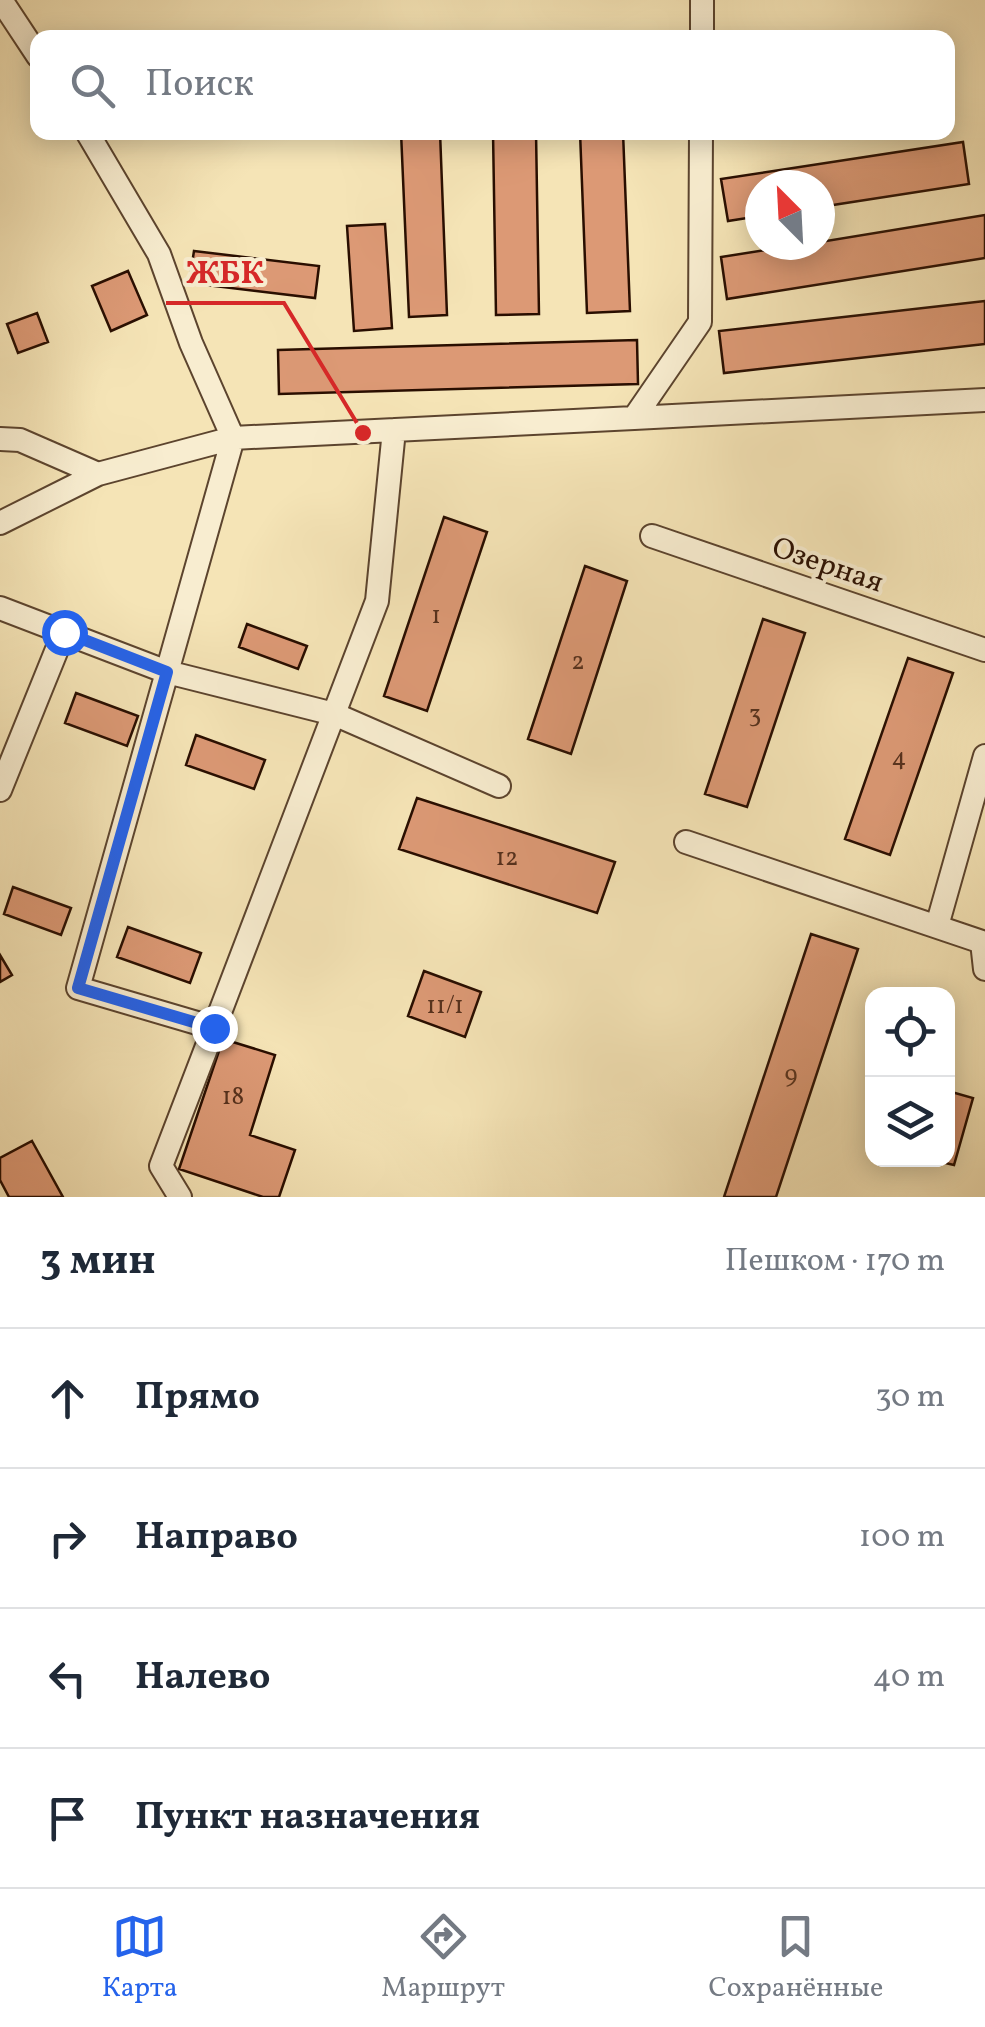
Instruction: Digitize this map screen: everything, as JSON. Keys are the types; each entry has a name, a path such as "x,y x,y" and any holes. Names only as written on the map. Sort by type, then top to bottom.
{"street":[{"path":"1,0 30,44"},
{"path":"702,0 702,30"},
{"path":"92,140 159,254 191,343 233,438 78,988 214,1028"},
{"path":"634,418 700,322 701,140"},
{"path":"0,523 98,474 233,438 985,400"},
{"path":"180,1197 161,1166 377,601 394,430"},
{"path":"0,439 20,440 98,474"},
{"name":"Озерная","path":"652,536 985,650"},
{"path":"0,608 167,672 334,714 499,786"},
{"path":"0,790 64,632"},
{"path":"937,926 985,756"},
{"path":"686,842 983,943 985,969"}],"building":[{"path":"401,140 440,140 447,315 409,317"},
{"path":"493,140 536,140 539,314 496,315"},
{"path":"580,140 623,140 630,311 587,313"},
{"path":"963,142 969,184 835,205 835,170 780,170"},
{"path":"745,175 745,218 728,221 721,179"},
{"path":"985,215 985,258 727,299 721,257 745,253 745,260 835,260 835,240"},
{"path":"385,224 392,328 354,331 347,226"},
{"path":"194,251 319,266 315,298 189,283"},
{"path":"128,271 147,315 111,331 92,286"},
{"path":"985,301 985,344 724,373 719,331"},
{"path":"37,313 48,342 18,353 7,324"},
{"path":"637,340 638,384 279,394 278,350"},
{"path":"444,517 487,532 427,711 384,696"},
{"path":"585,566 627,581 571,754 528,739"},
{"path":"763,619 805,633 747,807 705,794"},
{"path":"247,624 307,646 298,669 239,647"},
{"path":"908,658 953,673 890,855 845,839"},
{"path":"76,693 138,716 127,746 65,723"},
{"path":"196,735 265,760 254,789 186,765"},
{"path":"417,798 615,862 597,913 399,849"},
{"path":"13,887 71,908 61,935 4,914"},
{"path":"128,927 201,953 190,983 117,957"},
{"path":"811,934 858,949 776,1197 724,1197"},
{"path":"0,955 12,975 0,982"},
{"path":"424,971 481,992 465,1037 408,1016"},
{"path":"223,1039 275,1055 250,1135 295,1150 279,1197 263,1197 179,1169"},
{"path":"955,1093 973,1098 955,1161"},
{"path":"32,1141 63,1197 9,1197 0,1180 0,1158"}],"place":[{"name":"ЖБК","path":"363,433"}],"route":[{"path":"64,632 167,672 78,988 214,1028"}]}
